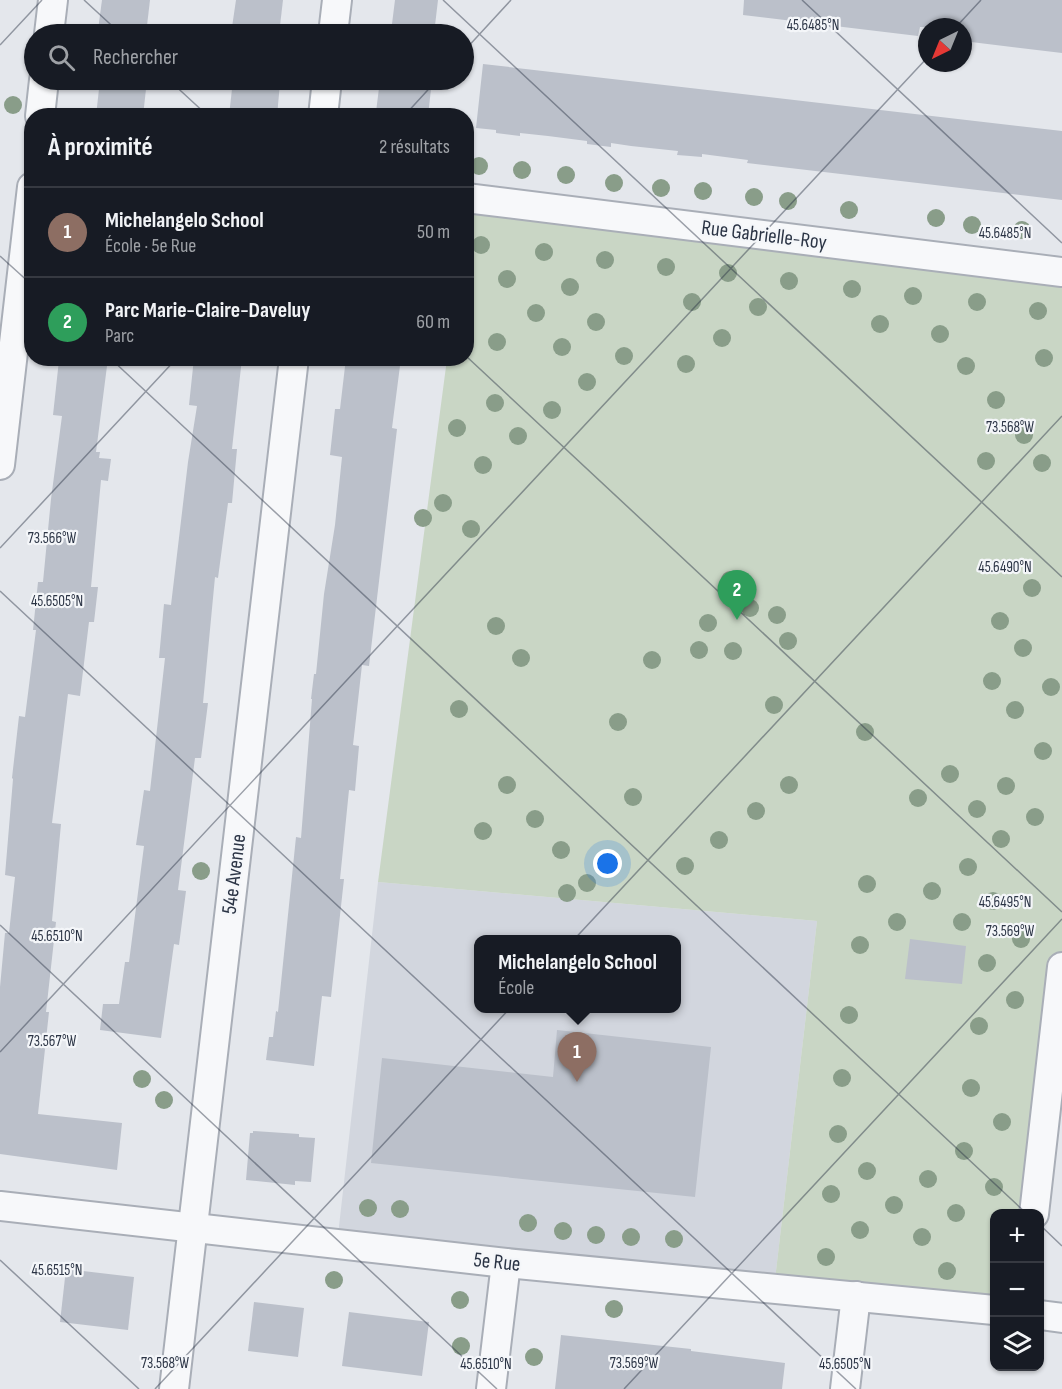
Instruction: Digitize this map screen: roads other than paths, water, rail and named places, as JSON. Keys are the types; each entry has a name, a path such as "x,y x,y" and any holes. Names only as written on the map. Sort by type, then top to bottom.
{"street":[{"path":"50,24 53,0"},
{"path":"334,24 337,0"},
{"path":"41,108 43,90"},
{"path":"324,108 326,90"},
{"name":"Rue Gabrielle-Roy","path":"474,199 1062,272"},
{"path":"0,465 24,256"},
{"name":"54e Avenue","path":"174,1389 293,366"},
{"path":"1035,1209 1062,968"},
{"name":"5e Rue","path":"0,1206 506,1263 990,1310"},
{"path":"492,1389 506,1263"},
{"path":"845,1389 856,1296"},
{"path":"1044,1316 1062,1318"}],"place":[{"name":"Parc Marie-Claire-Daveluy","path":"737,620"},
{"name":"Michelangelo School","path":"577,1082"}]}
